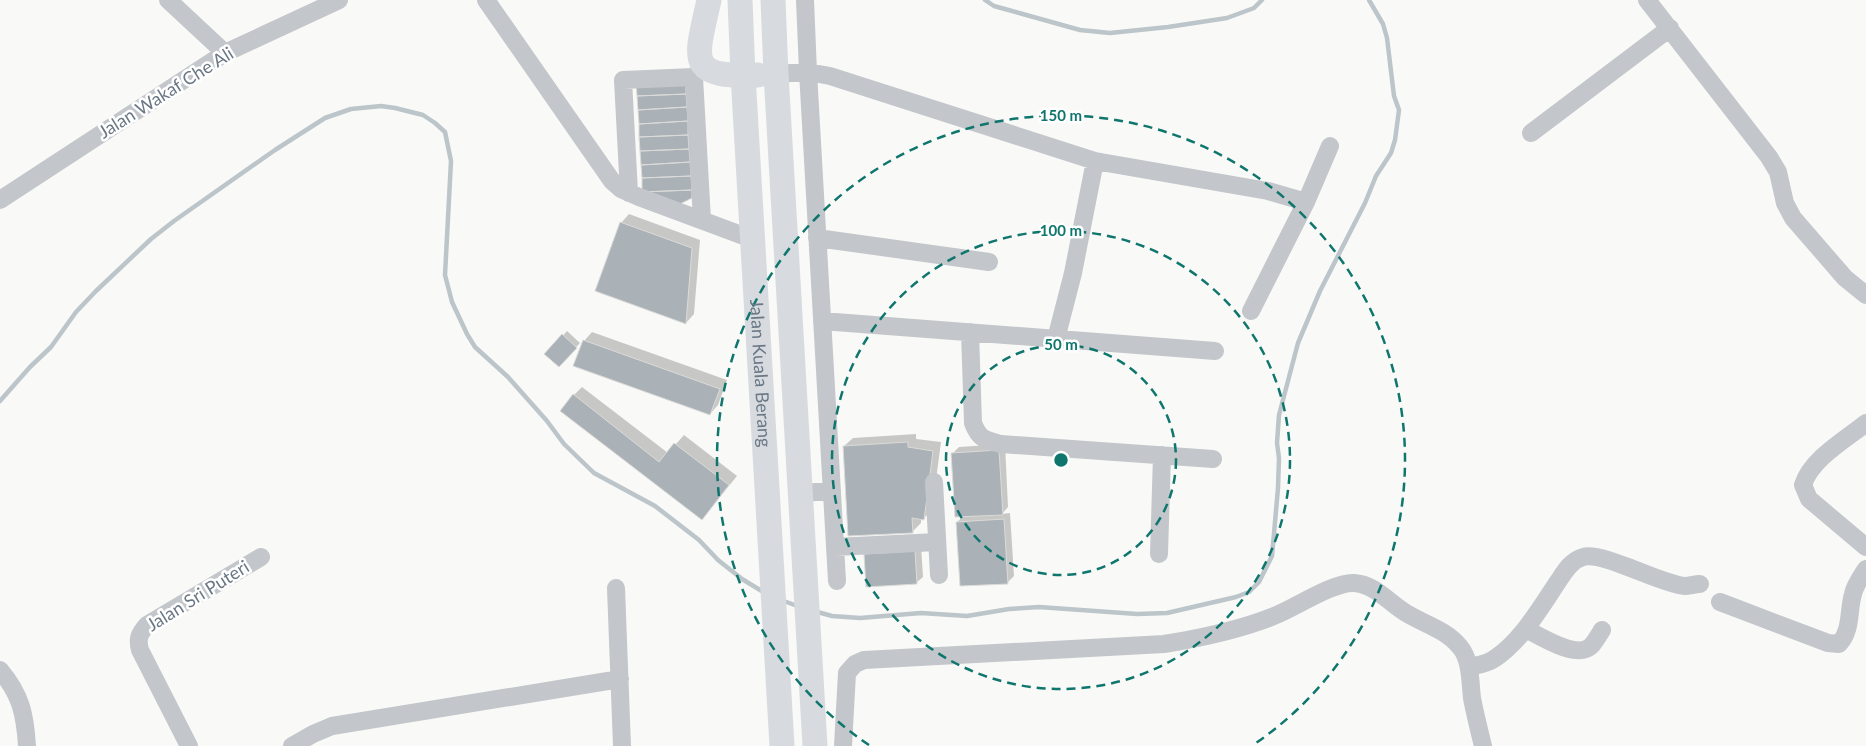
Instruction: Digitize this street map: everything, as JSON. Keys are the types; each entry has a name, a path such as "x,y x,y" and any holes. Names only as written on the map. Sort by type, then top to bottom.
{"highway":[{"path":"709,0 699,46 699,72 743,75 776,74"},
{"name":"Jalan Kuala Berang","path":"740,0 782,746"},
{"name":"Jalan Kuala Berang","path":"773,0 815,746"}],"street":[{"path":"168,0 225,52"},
{"name":"Jalan Wakaf Che Ali","path":"0,200 225,52 339,0"},
{"path":"486,0 612,181 629,193 752,239"},
{"path":"805,0 837,581"},
{"path":"1647,0 1768,157 1778,172 1785,203 1800,227 1845,278 1866,295"},
{"path":"1531,133 1670,28"},
{"path":"629,193 623,80 699,72 702,220"},
{"path":"776,74 808,72 830,76 1095,161 1268,191 1306,202"},
{"path":"1251,311 1306,202 1330,146"},
{"path":"1056,339 1073,273 1095,161"},
{"path":"817,238 989,262"},
{"path":"822,321 1215,350"},
{"path":"970,332 973,423 978,434 986,440 1001,444 1213,459"},
{"path":"1866,423 1813,465 1803,485 1809,499 1866,547"},
{"path":"1159,554 1162,455"},
{"path":"934,482 939,575"},
{"path":"800,493 832,491"},
{"path":"835,547 937,542"},
{"path":"1469,667 1494,659 1526,629 1569,566 1585,556 1596,556 1684,586 1700,584"},
{"name":"Jalan Sri Puteri","path":"189,746 140,650 138,640 140,632 147,625 261,557"},
{"path":"1720,602 1828,643 1839,644 1843,640 1850,616 1851,601 1855,588 1866,569"},
{"path":"843,746 847,673 855,664 864,660 1164,644 1199,639 1274,616 1340,585 1354,583 1366,585 1402,611 1437,628 1460,646 1469,667 1472,698 1483,746"},
{"path":"616,588 622,746"},
{"path":"1526,629 1565,648 1578,651 1590,648 1602,630"},
{"path":"0,670 11,683 21,701 27,746"},
{"path":"292,746 312,734 332,726 620,679"}],"building":[{"path":"686,80 686,94 637,96 636,82"},
{"path":"686,94 687,107 638,110 637,96"},
{"path":"687,107 688,121 639,124 638,110"},
{"path":"688,121 688,135 639,137 639,124"},
{"path":"688,135 689,149 640,151 639,137"},
{"path":"689,149 690,162 641,165 640,151"},
{"path":"690,162 691,176 642,178 641,165"},
{"path":"691,176 692,190 642,192 642,178"},
{"path":"692,190 692,198 680,204 642,192"},
{"path":"620,222 692,248 686,324 595,291"},
{"path":"562,334 577,348 559,367 544,354"},
{"path":"583,340 720,389 710,415 573,366"},
{"path":"573,394 659,462 674,443 729,485 702,520 560,411"},
{"path":"908,442 908,447 933,451 924,520 912,518 913,533 848,536 843,446"},
{"path":"999,450 1003,515 955,517 951,453"},
{"path":"1004,519 1008,584 960,586 956,522"},
{"path":"915,551 917,584 866,587 864,554"}],"waterway":[{"path":"985,0 994,6 1080,30 1110,33 1227,18 1254,8 1262,0"},
{"path":"814,611 832,616 860,618 921,613 967,616 1009,609 1039,607 1137,614 1167,613 1236,597 1249,592 1259,582 1272,556 1278,488 1279,458 1277,443 1279,415 1298,343 1320,291 1365,203 1376,176 1391,153 1395,140 1399,110 1394,96 1387,38 1383,24 1369,0"},
{"path":"0,401 30,367 51,347 76,312 151,239 275,150 325,118 351,109 381,106 423,115 445,132 451,161 445,275 452,302 475,347 508,377 547,421 564,444 594,473 655,506 699,540 718,560 742,579 765,593"},
{"path":"781,600 800,607"}]}
